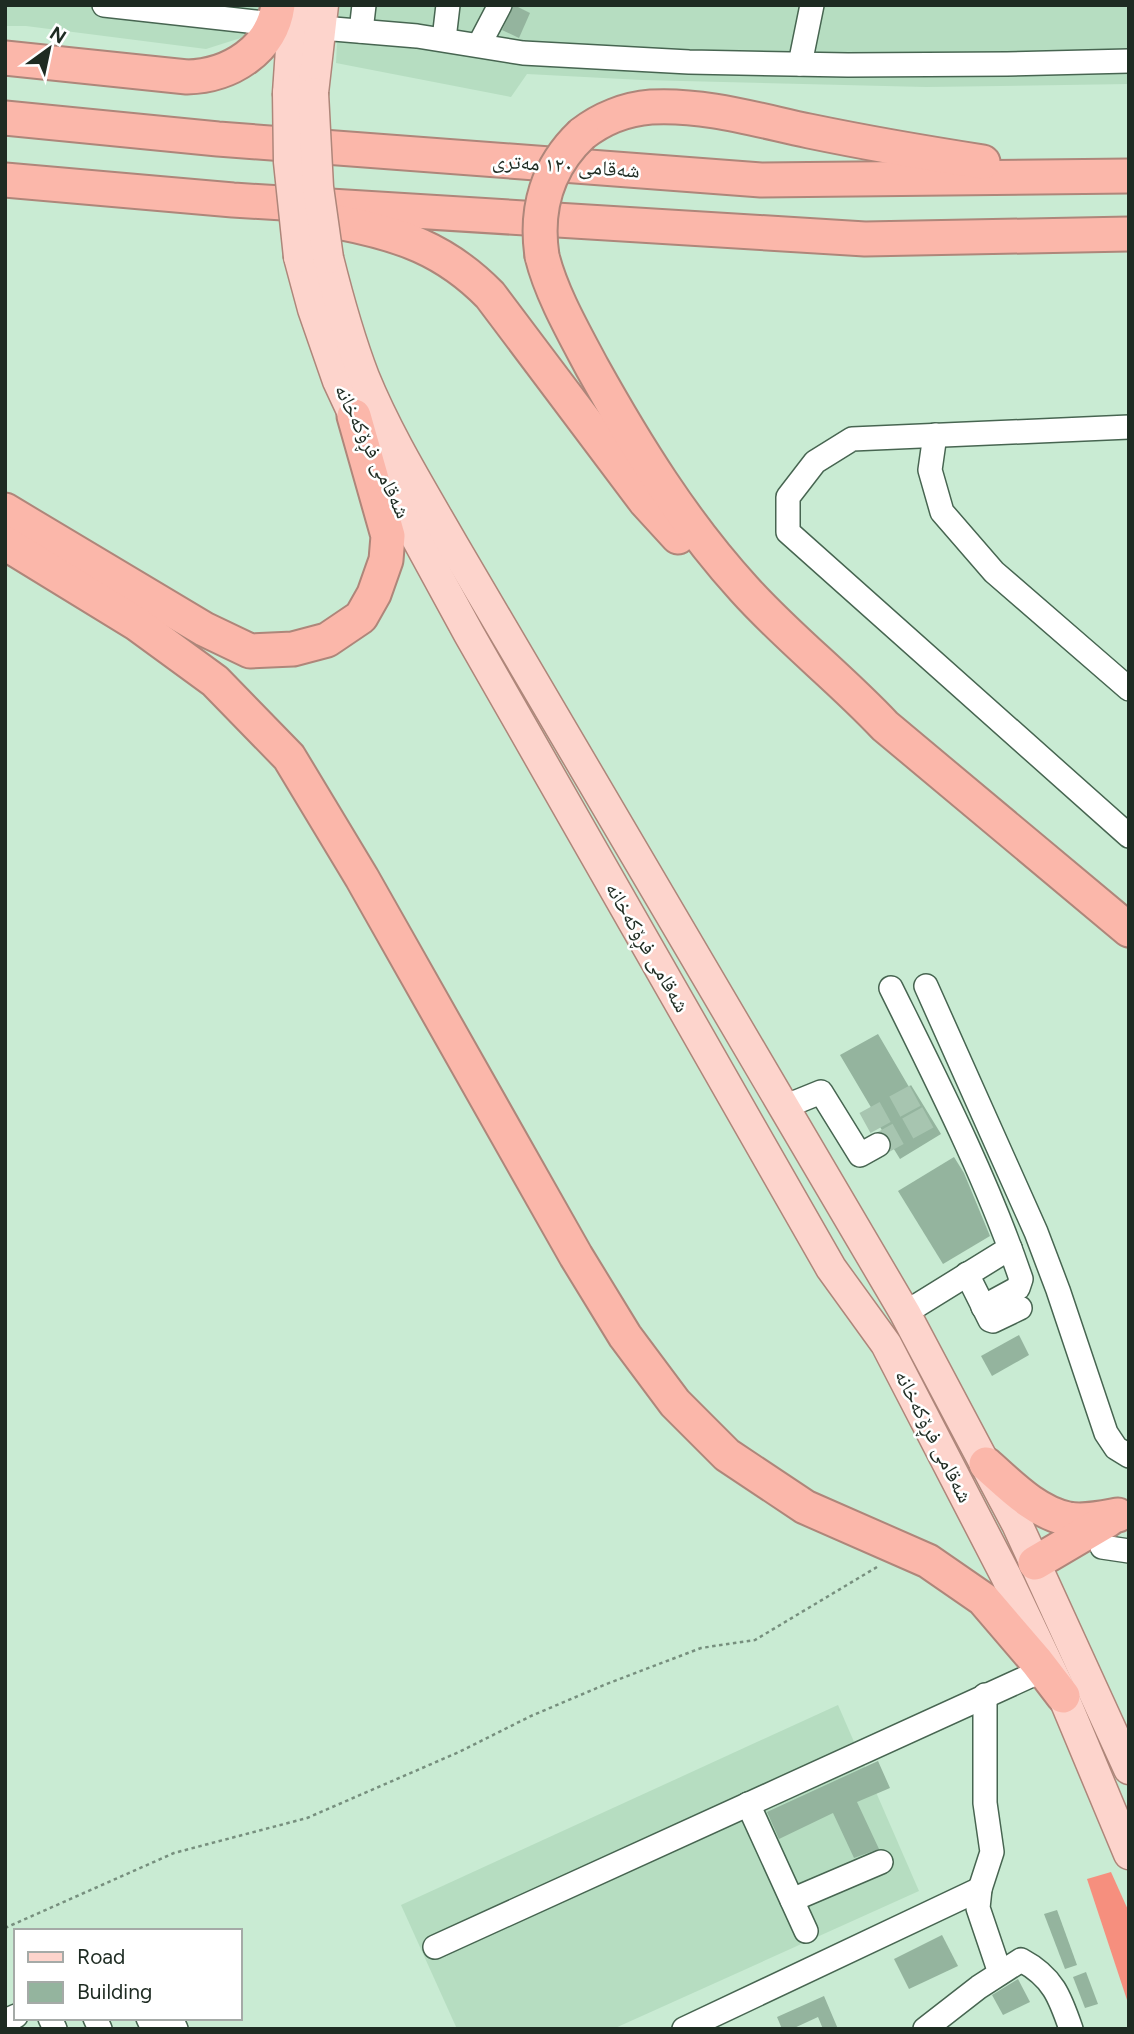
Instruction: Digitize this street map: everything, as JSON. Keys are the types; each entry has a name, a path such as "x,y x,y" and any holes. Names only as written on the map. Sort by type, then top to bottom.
{"highway":[{"path":"5,58 202,77 217,74 244,60 298,16"},
{"path":"885,726 746,591 701,539 624,424 577,338 545,268 540,222 545,189 561,157 582,134 595,124 649,107 705,109 861,141 1015,167 1129,176"},
{"name":"شەقامی ١٢٠ مەتری","path":"5,118 218,139 761,180 1129,176"},
{"path":"5,183 40,182 233,201 865,239 1129,234"},
{"path":"233,201 364,227 397,237 442,255 476,281 490,295 645,501 731,596 846,699 885,726 1129,930"},
{"path":"5,510 204,629 250,651 293,649 316,643 327,640 361,617 374,594 387,560 388,537 354,416"},
{"path":"5,542 136,624 215,681 289,757 362,878 576,1256 625,1336 675,1403 727,1455 805,1507 928,1561 983,1599 1063,1696"},
{"path":"986,1464 1024,1497 1051,1513 1069,1519 1095,1519 1123,1512"},
{"path":"1021,1569 1123,1512"}],"main road":[{"name":"شەقامی فڕۆکەخانە","path":"298,16 300,93 289,162 314,258 341,307 364,377 399,450 455,548 910,1322 986,1464 1063,1696 1129,1854"},
{"name":"شەقامی فڕۆکەخانە","path":"314,258 313,309 334,369 379,469 469,634 824,1256 886,1344 1021,1569 1129,1769"},
{"path":"886,1344 910,1322"}],"street":[{"path":"103,5 298,16 361,31 444,39 523,53 689,62 800,64 1129,61"},
{"path":"361,31 364,5"},
{"path":"444,39 448,5"},
{"path":"800,64 812,5"},
{"path":"479,45 500,6"},
{"path":"1129,426 852,439 816,461 788,497 788,532 1129,836"},
{"path":"935,435 930,470 942,512 994,572 1129,689"},
{"path":"891,988 903,1013 929,1088 1010,1248 1021,1279 1020,1285 983,1307"},
{"path":"903,1013 930,995 1036,1232 1105,1433 1116,1448 1129,1456"},
{"path":"784,1107 821,1092 857,1128 860,1155 878,1145"},
{"path":"910,1322 967,1274 1010,1248"},
{"path":"967,1274 988,1318 993,1321 1020,1308"},
{"path":"1102,1548 1129,1551"},
{"path":"435,1947 1043,1670"},
{"path":"985,1695 985,1803 992,1852 980,1889 978,1908 1000,1973"},
{"path":"748,1804 806,1931"},
{"path":"792,1900 881,1862"},
{"path":"684,2029 980,1889"},
{"path":"925,2029 979,1987 1021,1960 1034,1967 1054,1986 1071,2029"}],"path":[{"path":"5,1928 174,1853 307,1818 459,1752 531,1716 701,1647 755,1640 884,1563"}],"shaded area":[{"path":"5,5 1129,5 1129,84 926,87 642,80 527,74 511,97 336,63 337,43 247,36 206,49 26,26 5,26"},
{"path":"838,1705 919,1891 613,2029 457,2029 401,1905"},
{"path":"1111,1872 1129,1912 1129,2006 1087,1879"}],"building":[{"path":"514,5 530,13 519,38 502,30"},
{"path":"878,1034 941,1134 900,1159 840,1055"},
{"path":"954,1157 964,1173 990,1236 943,1264 898,1191"},
{"path":"1019,1335 1029,1355 992,1376 981,1356"},
{"path":"878,1761 890,1788 857,1802 879,1849 854,1858 833,1813 779,1839 767,1812"},
{"path":"1057,1910 1077,1965 1065,1969 1044,1914"},
{"path":"942,1935 958,1966 909,1989 894,1959"},
{"path":"1086,1972 1098,2004 1085,2008 1073,1977"},
{"path":"1018,1979 1030,2002 1003,2015 992,1995"},
{"path":"824,1996 838,2029 823,2029 818,2017 792,2029 782,2029 777,2017"}],"tunnel":[{"path":"865,1123 920,1093"},
{"path":"878,1145 934,1114"}]}
